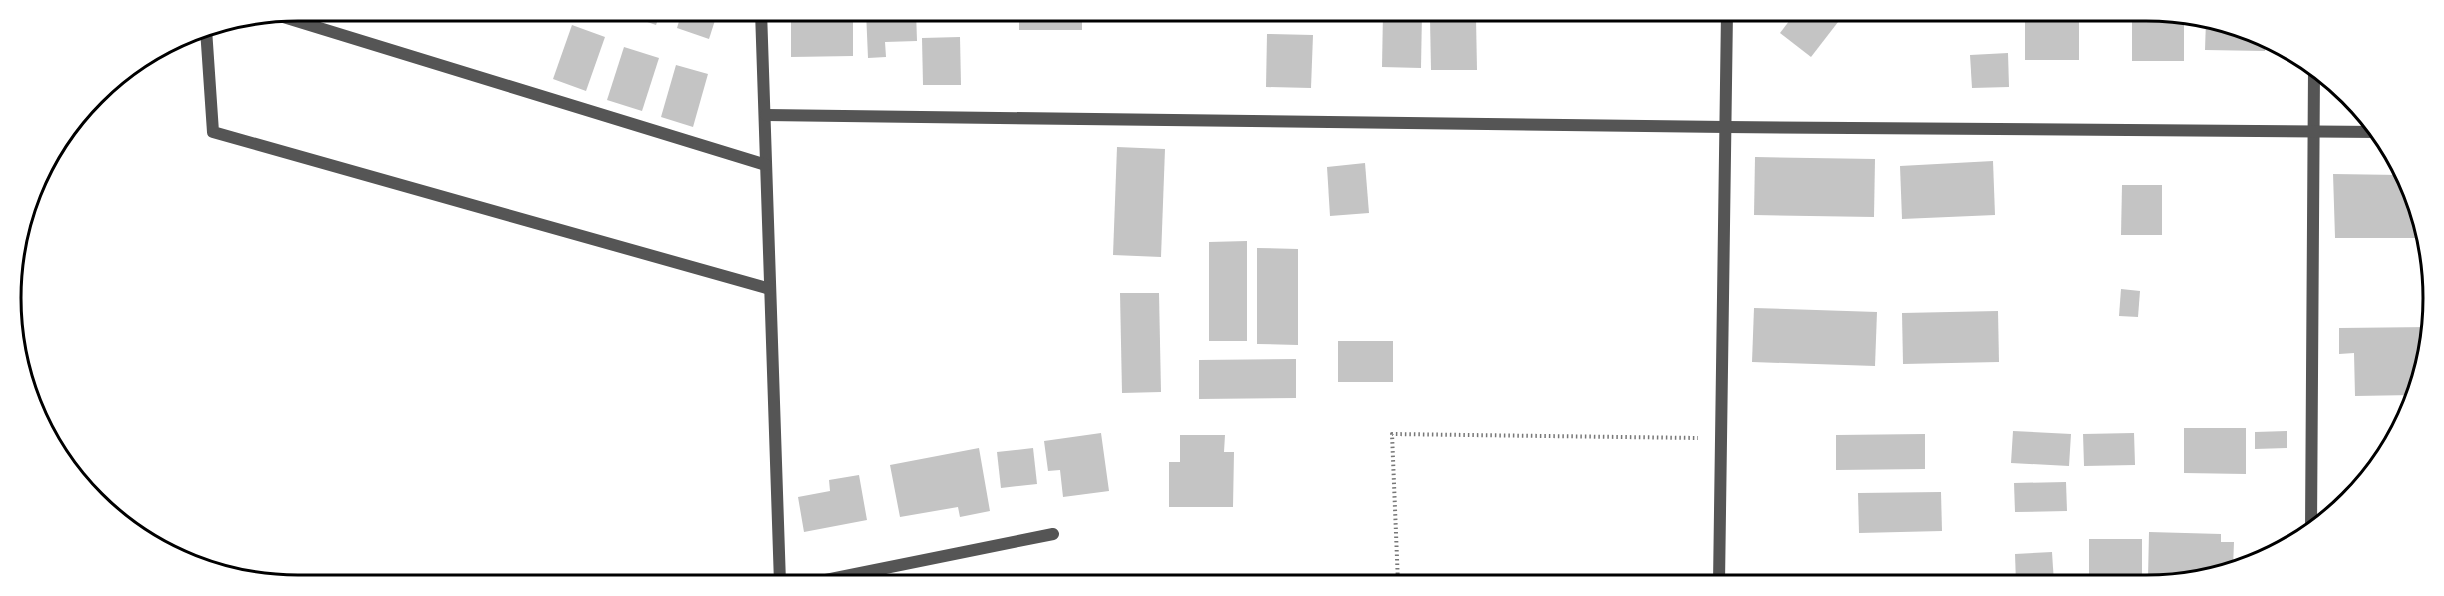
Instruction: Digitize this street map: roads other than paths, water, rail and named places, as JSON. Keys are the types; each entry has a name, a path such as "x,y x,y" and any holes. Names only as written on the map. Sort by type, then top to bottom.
{"street":[{"path":"297,21 766,165"},
{"path":"761,21 780,575"},
{"path":"1719,575 1719,438 1727,21"},
{"path":"207,37 213,132 770,290"},
{"path":"2311,521 2314,77"},
{"path":"765,115 1726,127 2368,132"},
{"path":"851,575 1053,534"}]}
